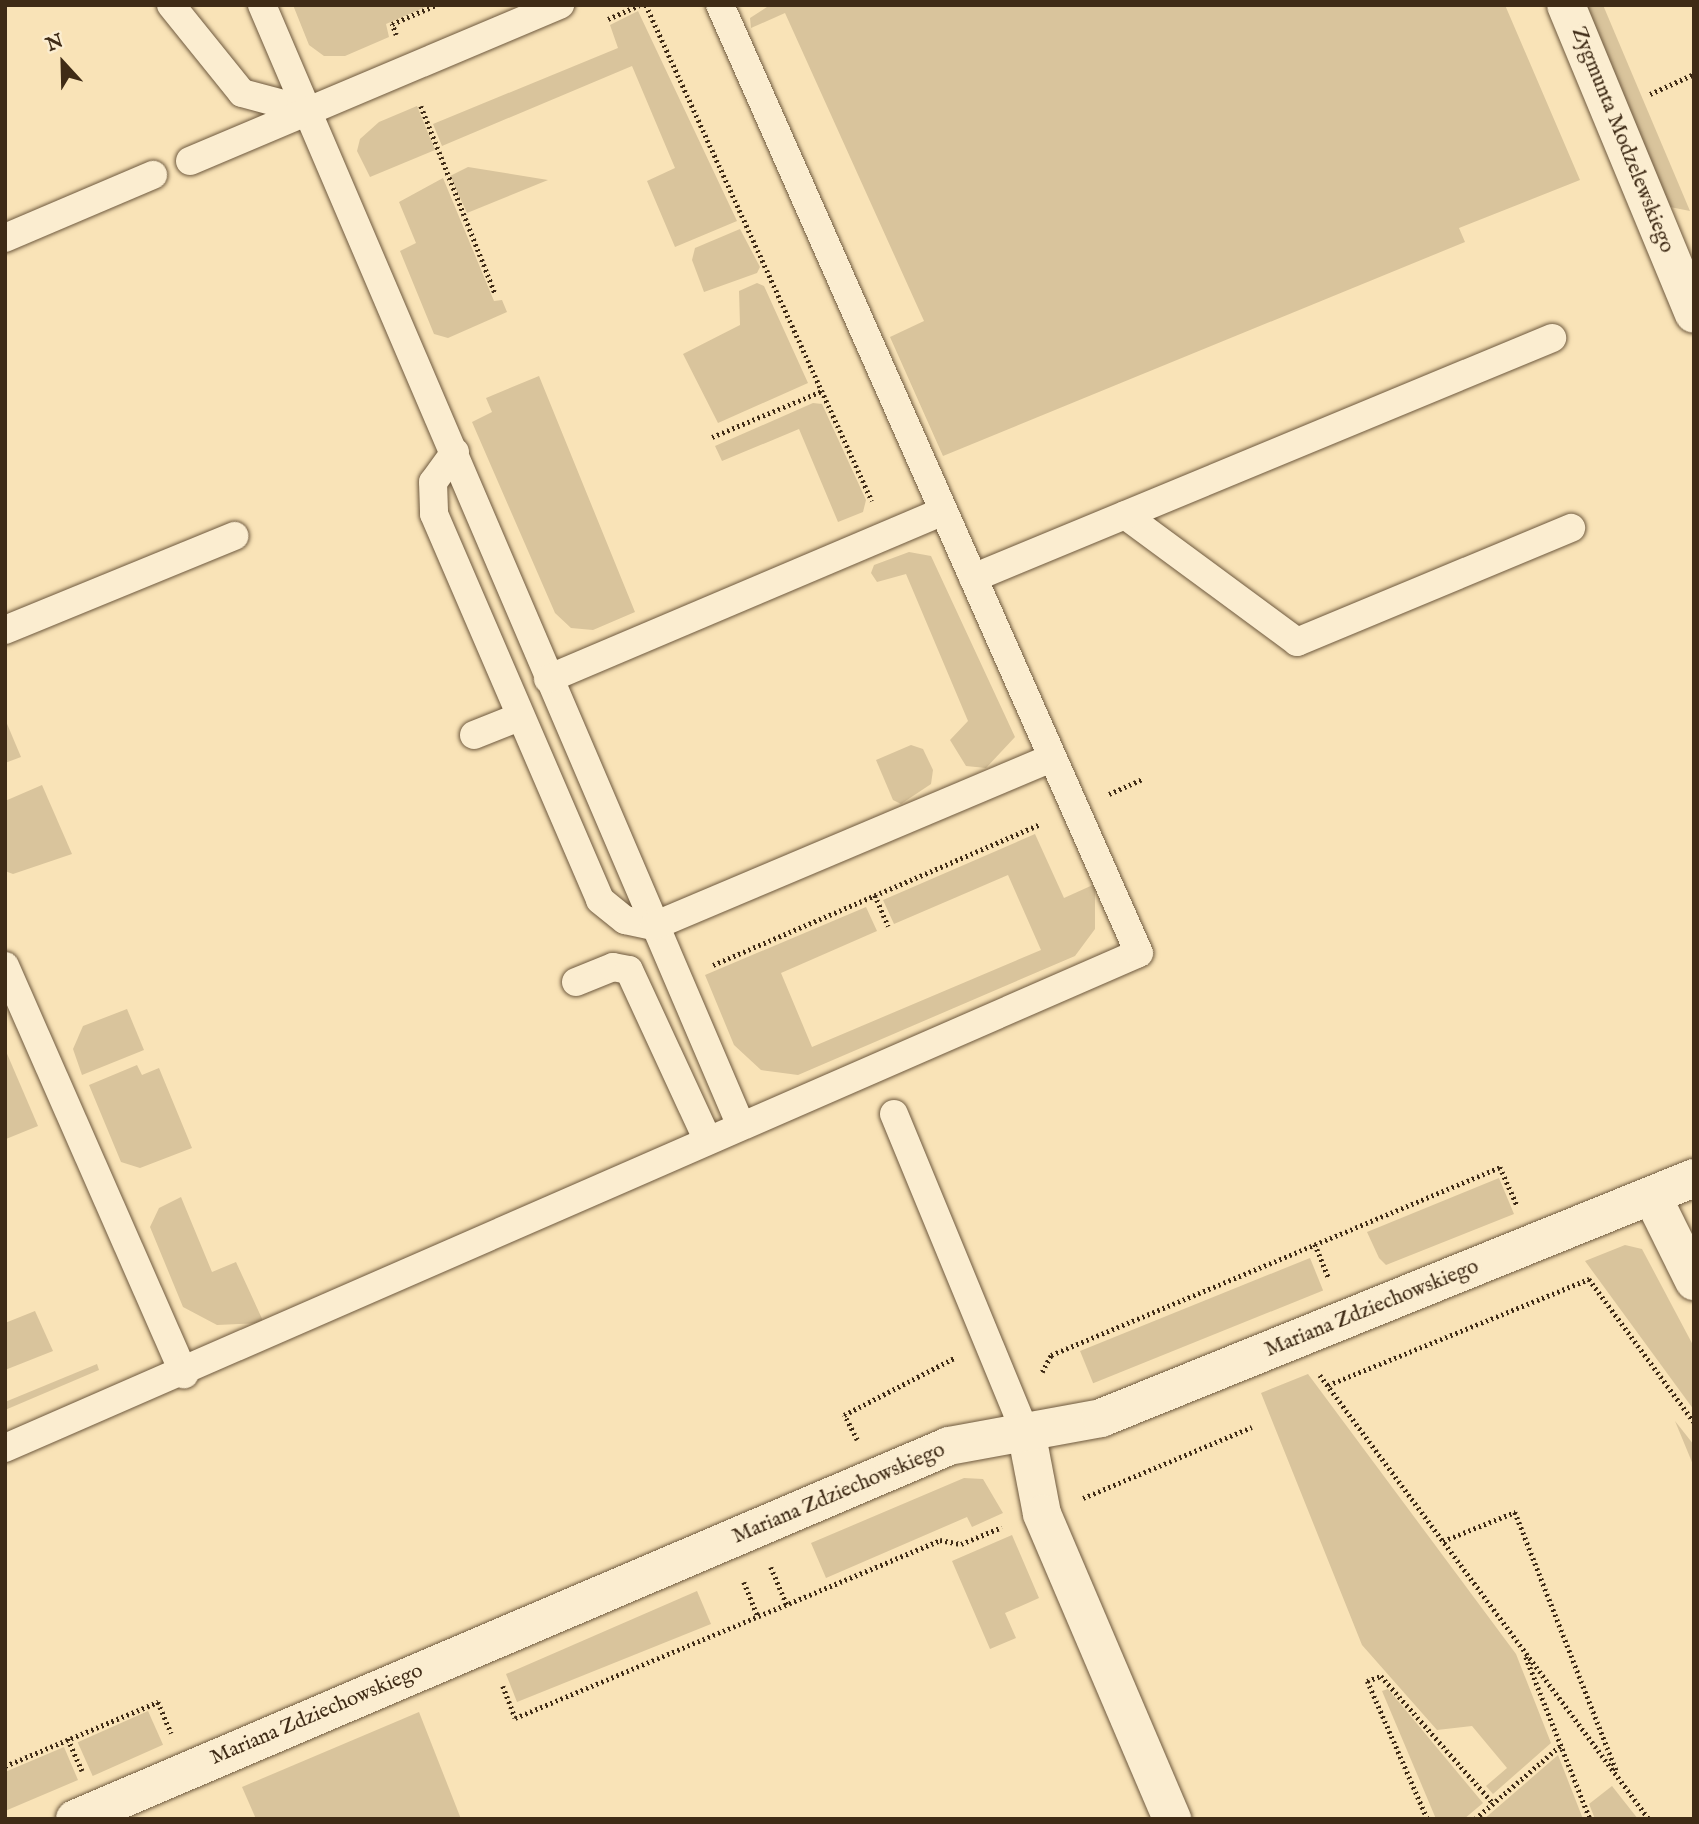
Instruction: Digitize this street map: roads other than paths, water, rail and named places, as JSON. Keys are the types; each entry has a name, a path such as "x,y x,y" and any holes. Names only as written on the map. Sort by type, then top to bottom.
{"street":[{"name":"Zygmunta Modzelewskiego","path":"1566,5 1694,314"},
{"name":"Mariana Zdziechowskiego","path":"81,1802 949,1446 1027,1436 1101,1418 1694,1178"},
{"path":"1652,1196 1694,1281"},
{"path":"1027,1436 1042,1514 1172,1819"}],"lane":[{"path":"172,5 242,93 309,111"},
{"path":"262,5 741,1126"},
{"path":"190,161 559,5"},
{"path":"5,1448 184,1374 741,1126 1139,953 720,5"},
{"path":"5,238 153,176"},
{"path":"973,578 1552,338"},
{"path":"454,452 433,482 434,514 519,717 600,900 625,920 654,926 1052,758"},
{"path":"548,679 943,511"},
{"path":"1125,515 1297,642 1571,528"},
{"path":"5,629 234,536"},
{"path":"474,735 519,717"},
{"path":"5,966 184,1374"},
{"path":"576,982 613,967 629,970 708,1141"},
{"path":"894,1114 1027,1436"}]}
